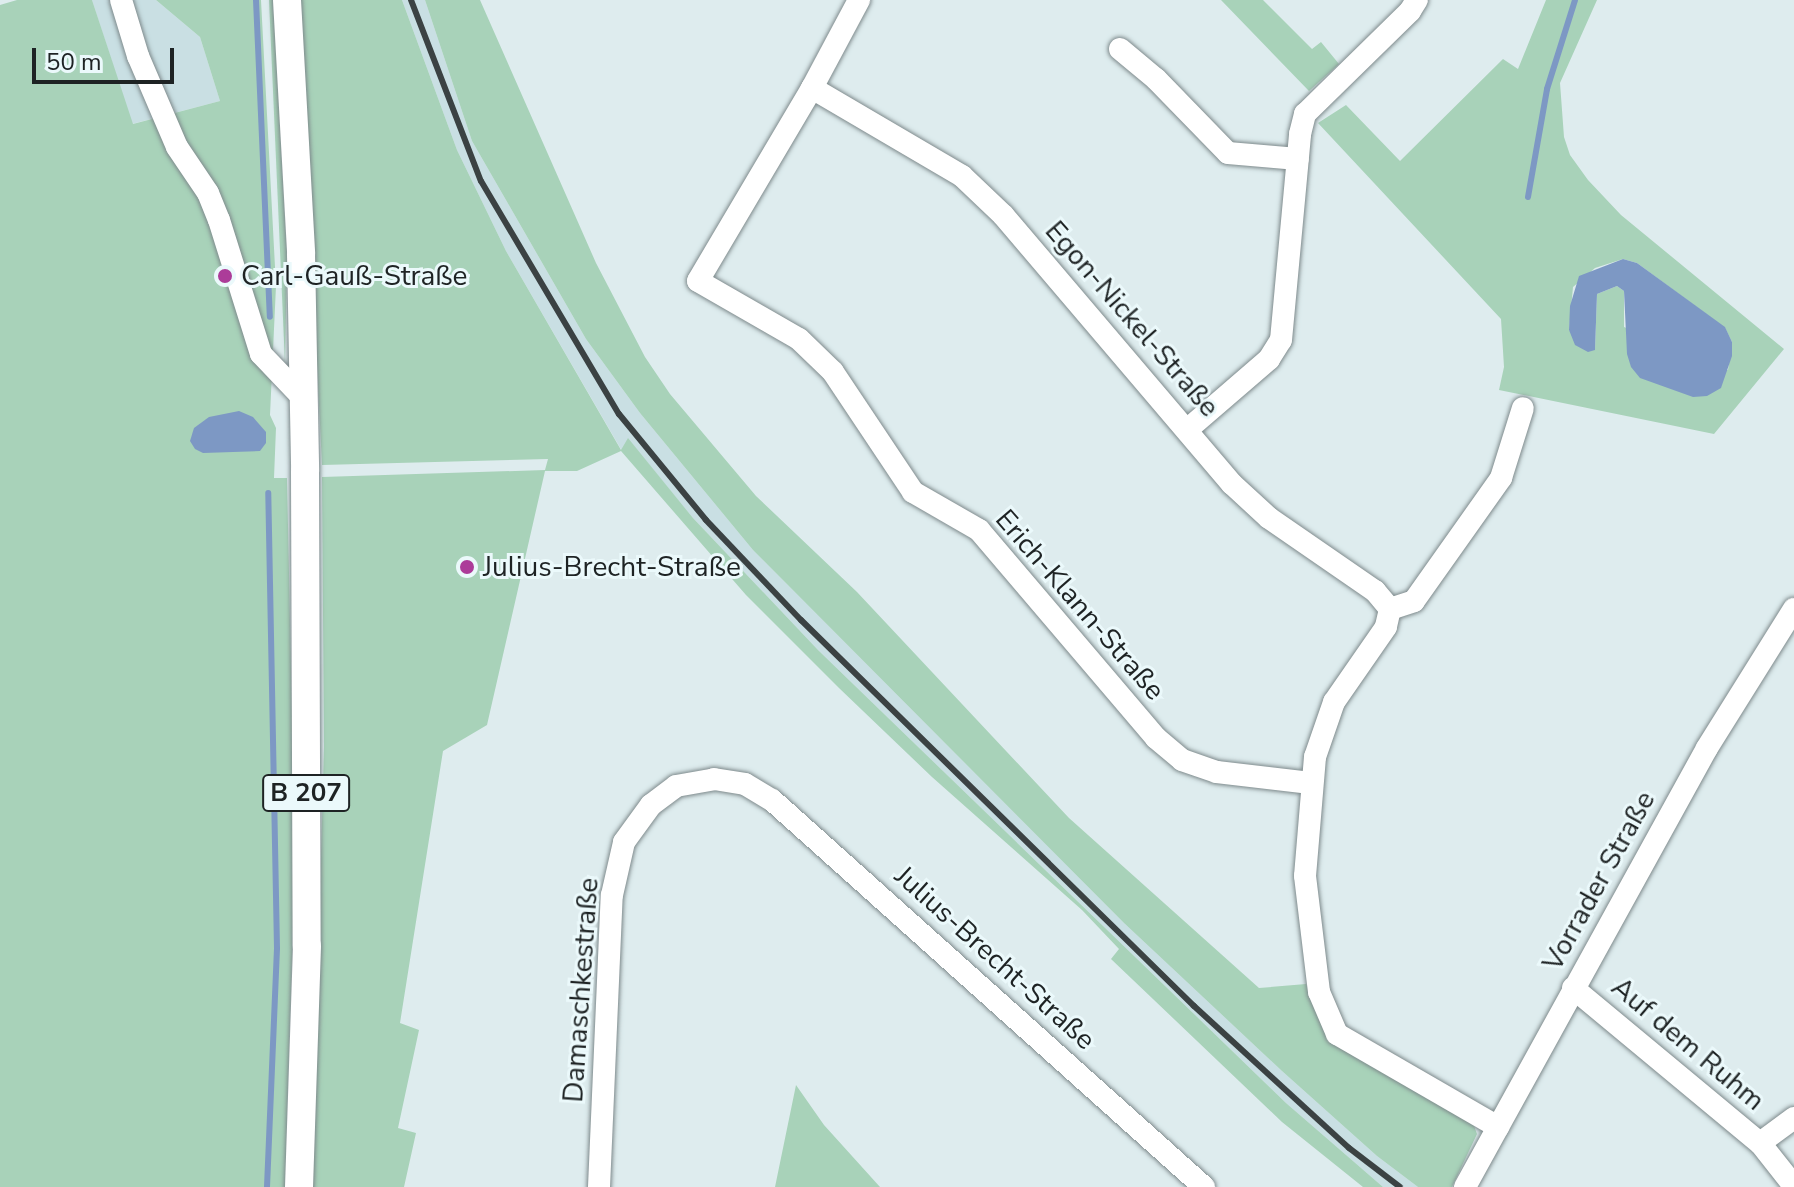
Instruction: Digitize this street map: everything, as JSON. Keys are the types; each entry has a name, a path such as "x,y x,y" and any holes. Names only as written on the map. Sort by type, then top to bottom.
{"main road":[{"name":"B 207","path":"287,0 301,254 303,398 307,946 299,1187"}],"street":[{"path":"121,0 138,56 177,147 208,193 219,220 261,354 303,398"},
{"path":"812,88 859,0"},
{"path":"1188,429 1269,359 1281,340 1305,114 1410,11 1417,0"},
{"path":"1120,49 1156,79 1228,153 1298,159"},
{"name":"Erich-Klann-Straße","path":"812,88 698,281 799,339 811,350 833,372 913,492 979,530 1156,738 1182,760 1217,772 1310,783"},
{"name":"Egon-Nickel-Straße","path":"812,88 962,176 1003,215 1250,501 1375,591 1390,609"},
{"path":"1498,1127 1337,1034 1319,992 1305,876 1310,783 1323,729 1334,702 1386,627 1390,609 1405,607 1414,601 1501,478 1523,408"},
{"name":"Vorrader Straße","path":"1465,1187 1707,748 1794,609"},
{"name":"Julius-Brecht-Straße","path":"651,805 676,786 714,779 745,784 772,800 1204,1187"},
{"name":"Damaschkestraße","path":"599,1187 612,895 624,842 651,805"},
{"name":"Auf dem Ruhm","path":"1573,988 1760,1143 1794,1186"},
{"path":"1760,1143 1794,1118"}],"shaded area":[{"path":"92,0 156,0 200,37 220,101 132,124"},
{"path":"402,0 425,0 472,141 586,339 640,413 753,550 1124,923 1282,1071 1377,1156 1418,1187 1383,1187 1286,1103 818,650 693,518 628,439 622,451 506,251 457,150"}],"green space":[{"path":"17,0 92,0 133,124 220,101 200,37 156,0 261,0 276,286 270,415 276,428 274,478 287,478 295,858 285,1187 0,1187 0,5"},
{"path":"269,0 273,0 287,257 285,364"},
{"path":"299,0 402,0 457,150 506,251 621,450 628,438 693,518 818,650 1286,1103 1383,1187 1363,1187 1282,1122 1111,959 1119,949 1082,910 932,777 839,688 746,595 621,451 577,471 545,471 487,725 443,751 400,1023 419,1030 398,1128 416,1133 404,1187 312,1187 324,747 322,477 545,470 548,459 322,465"},
{"path":"425,0 480,0 596,263 645,357 670,394 756,496 857,592 1069,818 1259,988 1306,984 1330,1039 1357,1058 1473,1123 1477,1134 1452,1187 1418,1187 1377,1156 1282,1071 1124,923 753,550 640,413 586,339 472,141"},
{"path":"1221,0 1263,0 1312,49 1321,42 1339,64 1309,91"},
{"path":"1546,0 1597,0 1560,83 1564,137 1570,155 1588,180 1621,215 1784,349 1714,434 1499,390 1504,367 1501,319 1318,123 1346,105 1400,161 1503,59 1518,69","holes":["1623,259 1637,263 1725,328 1732,342 1728,370 1624,327 1624,291 1617,286 1597,294 1595,350 1569,330 1573,287 1595,268"]},
{"path":"796,1085 824,1125 880,1187 775,1187"}],"water":[{"path":"1623,259 1637,263 1725,327 1732,342 1732,356 1721,388 1707,396 1693,397 1640,378 1631,367 1627,354 1624,291 1617,286 1597,294 1595,350 1588,352 1575,345 1569,330 1570,306 1579,276"},
{"path":"239,411 253,417 266,432 266,443 260,451 203,453 195,449 190,441 194,428 209,417"}],"waterway":[{"path":"256,0 270,317"},
{"path":"1528,197 1547,89 1575,0"},
{"path":"267,1187 277,948 268,493"}],"railway":[{"path":"411,0 481,181 619,414 706,520 801,620 1194,1006 1349,1148 1400,1187"}],"place":[{"name":"Carl-Gauß-Straße","path":"225,276"},
{"name":"Julius-Brecht-Straße","path":"467,567"}]}
